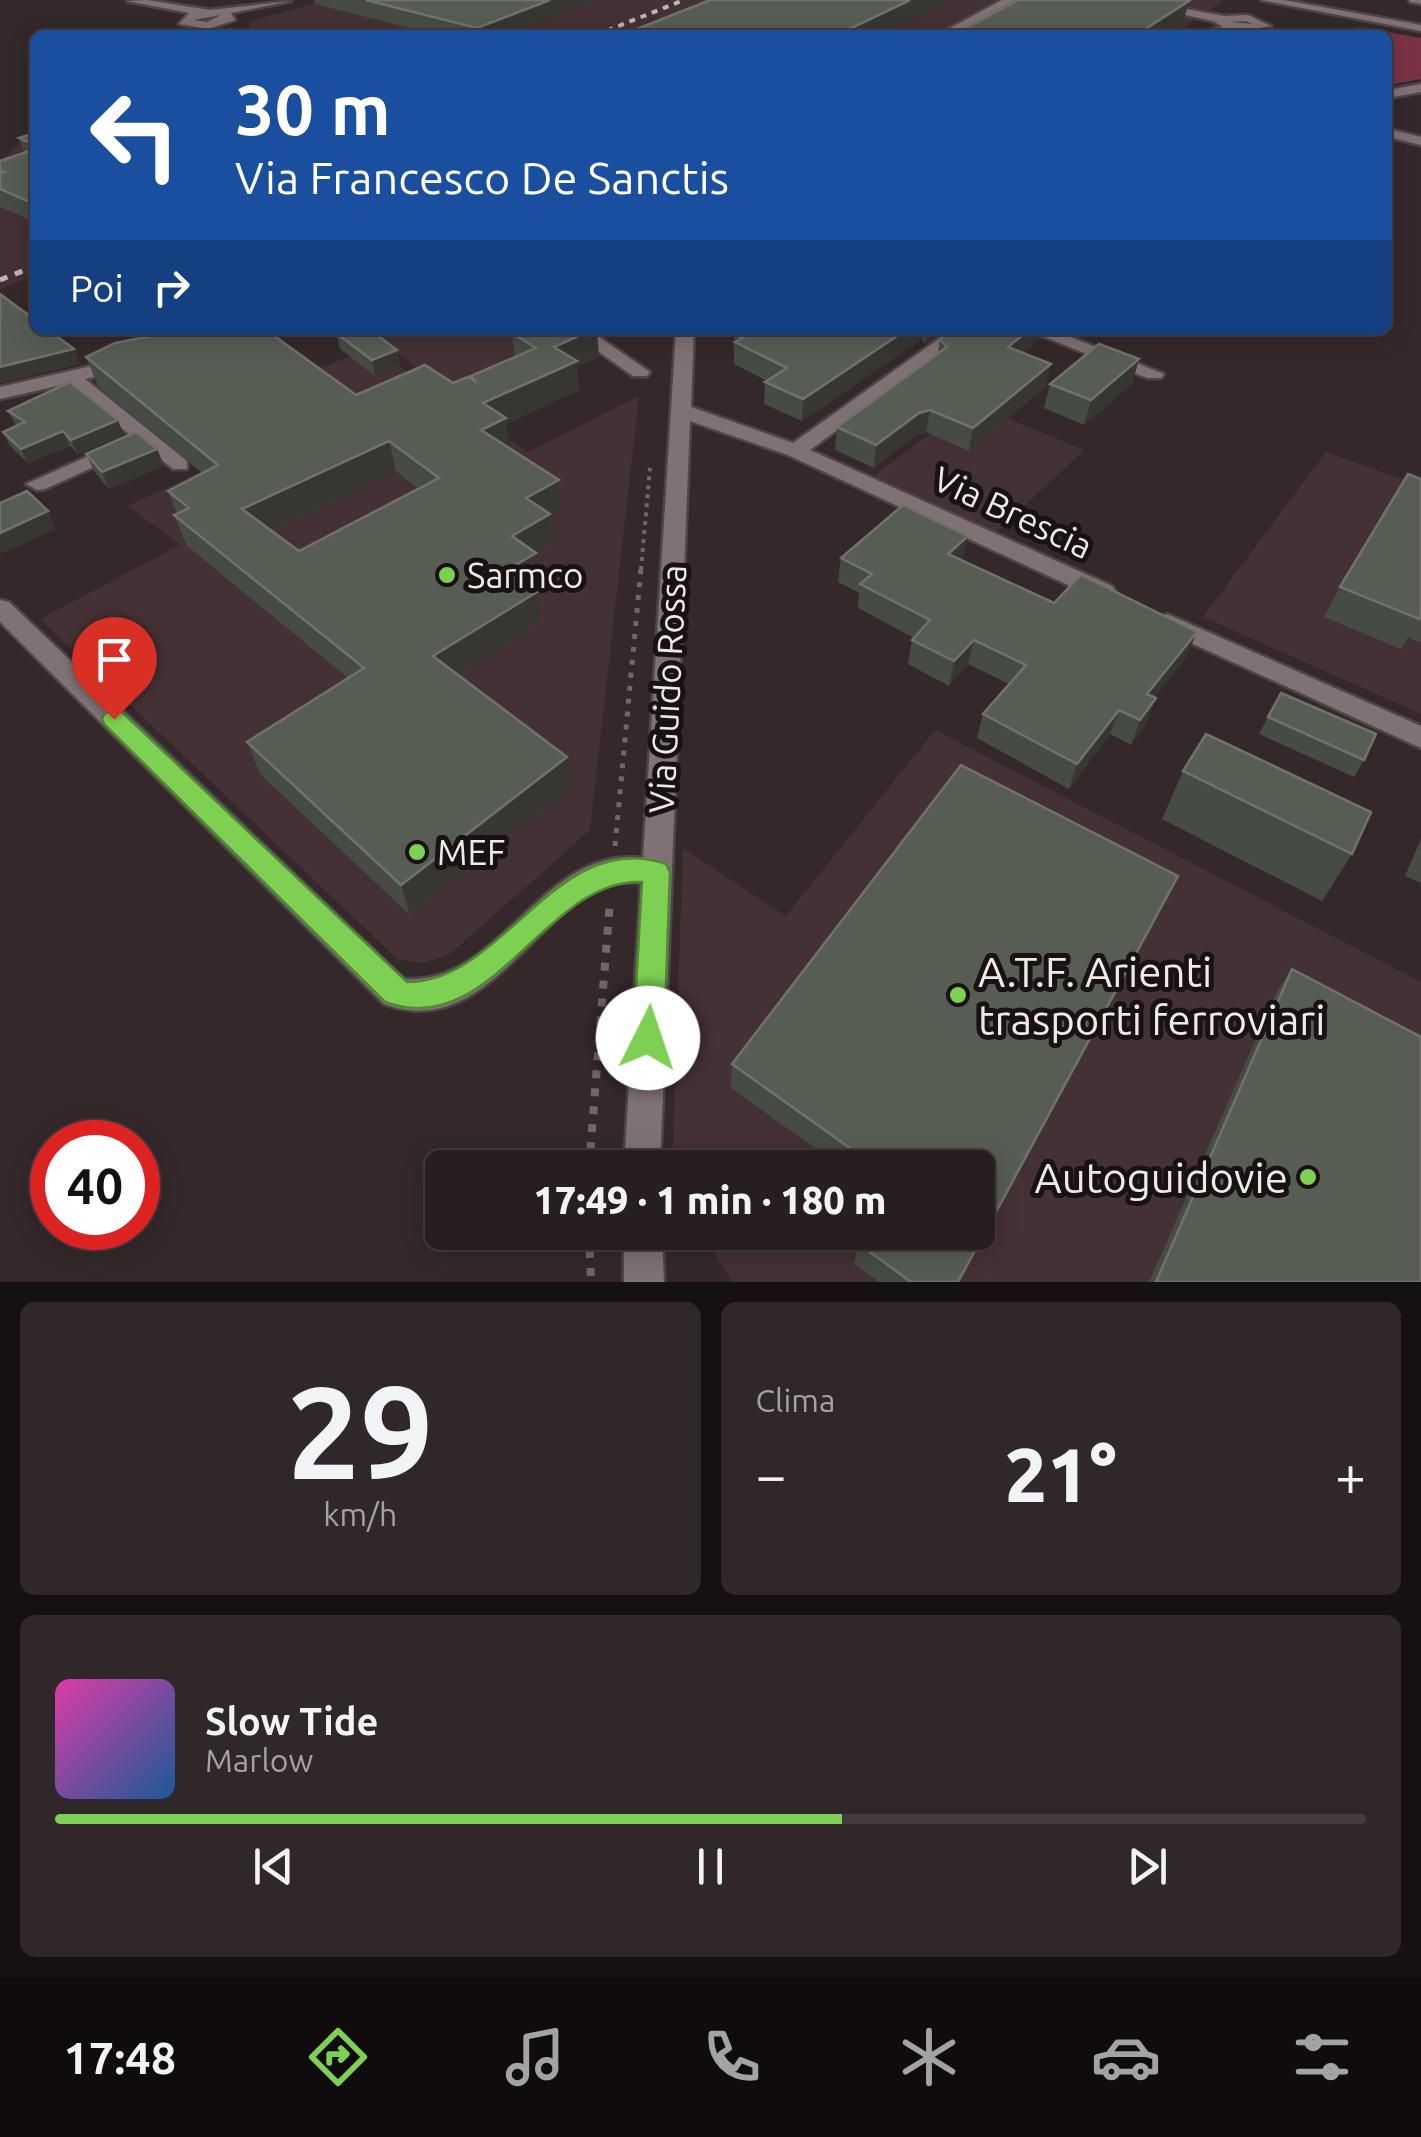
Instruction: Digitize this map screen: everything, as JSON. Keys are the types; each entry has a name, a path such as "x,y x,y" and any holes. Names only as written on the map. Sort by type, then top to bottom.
{"street":[{"path":"952,30 1010,0"},
{"path":"1120,0 1227,24 1255,0"},
{"path":"1266,0 1421,28"},
{"path":"129,1 212,12 230,19 240,30"},
{"path":"129,1 167,11 187,24 228,30"},
{"path":"187,24 188,16 289,1"},
{"path":"230,19 289,1"},
{"path":"1392,93 1421,88"},
{"path":"1392,135 1421,141"},
{"path":"584,335 640,372"},
{"name":"Via Guido Rossa","path":"643,1150 685,335"},
{"path":"795,450 956,335"},
{"path":"1049,335 1154,374"},
{"path":"0,394 142,360"},
{"path":"70,377 180,465"},
{"name":"Via Brescia","path":"682,411 795,450 1421,738"},
{"path":"37,484 144,436"},
{"path":"0,608 396,992 428,996 463,982 577,890 612,869 656,872"},
{"path":"643,1250 644,1282"}],"path":[{"path":"590,1150 612,869 651,465"},
{"path":"590,1250 591,1282"}],"shaded area":[{"path":"326,0 1224,0 1180,30 257,30 250,28 249,22"},
{"path":"1392,33 1421,38 1421,79 1392,84"},
{"path":"30,132 30,277 0,289 0,162"},
{"path":"372,335 566,335 435,391 528,452 639,396 590,830 450,954 424,963 397,959 40,619 180,545 128,506 203,471 157,430 375,347 414,377 421,370"},
{"path":"971,403 1084,450 997,532 874,476"},
{"path":"1326,452 1421,486 1421,714 1203,617"},
{"path":"935,730 1421,982 1421,1282 733,1282 712,1250 995,1250 995,1150 673,1150 683,848 786,916"}],"building":[{"path":"366,0 550,0 477,28"},
{"path":"710,0 910,0 847,30 635,30"},
{"path":"1018,0 1189,1 1144,30 962,30"},
{"path":"30,151 30,200 0,189 0,174 4,172 0,171 0,161"},
{"path":"0,294 30,316 30,335 55,335 74,349 0,367"},
{"path":"157,335 273,335 356,395 425,365 453,383 468,377 476,382 471,376 536,348 515,335 581,335 554,347 577,361 483,403 506,418 481,430 559,480 526,498 550,514 512,536 536,553 507,570 537,592 433,656 567,757 401,885 247,742 364,668 174,515 189,508 168,491 218,465 86,357 115,343","holes":["389,441 439,478 299,551 242,509"]},
{"path":"339,335 377,335 397,350 372,360"},
{"path":"736,335 899,335 803,399 765,382 787,368 735,342 743,338"},
{"path":"946,335 1023,335 1008,347 1051,364 973,428 930,410 919,413 876,445 837,427 947,347 940,339"},
{"path":"1099,344 1139,359 1091,400 1050,384"},
{"path":"70,382 118,420 71,440 63,431 21,449 3,432 25,422 8,411"},
{"path":"136,432 157,449 102,472 86,454"},
{"path":"1408,474 1421,479 1419,619 1340,587"},
{"path":"27,491 48,511 0,533 0,503"},
{"path":"903,505 968,536 948,554 1054,603 1081,575 1197,632 1147,694 1156,698 1140,720 1119,710 1077,764 983,714 1026,665 974,640 954,661 912,640 930,620 860,584 872,574 841,558"},
{"path":"1281,693 1376,734 1364,760 1268,717"},
{"path":"1206,734 1371,812 1352,854 1183,771"},
{"name":"A.T.F. Arienti trasporti ferroviari","path":"961,765 1178,876 995,1214 995,1150 853,1150 732,1064"},
{"name":"Autoguidovie","path":"1292,969 1421,1037 1421,1282 1156,1282"},
{"name":"A.T.F. Arienti trasporti ferroviari","path":"867,1250 975,1250 958,1282 911,1282"}],"railway":[{"path":"609,30 684,0"},
{"path":"0,280 30,268"}],"place":[{"name":"Sarmco","path":"447,575"},
{"name":"MEF","path":"417,852"},
{"name":"A.T.F. Arienti trasporti ferroviari","path":"958,995"},
{"name":"Autoguidovie","path":"1308,1177"}],"route":[{"path":"114,719 396,992 407,996 428,996 463,982 577,890 612,869 656,872 648,1038"}]}
